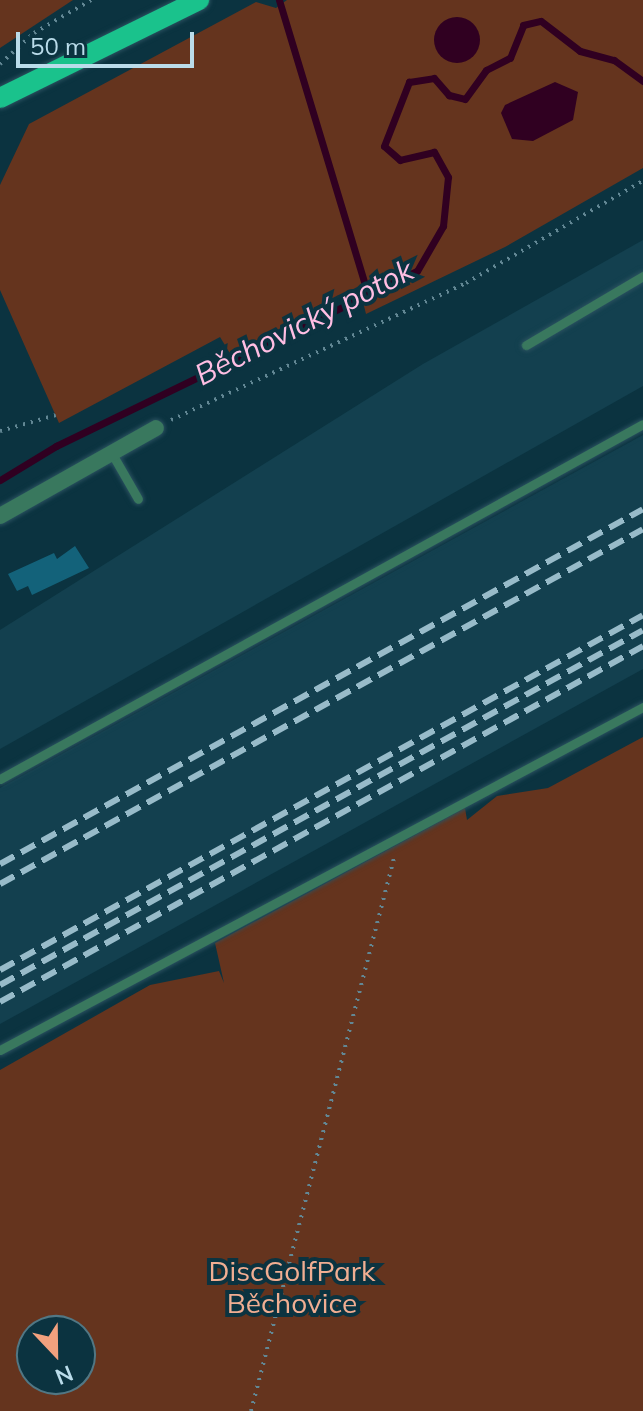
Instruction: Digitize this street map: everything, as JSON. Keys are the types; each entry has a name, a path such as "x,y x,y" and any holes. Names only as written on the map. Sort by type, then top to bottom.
{"main road":[{"path":"0,98 199,0"}],"street":[{"path":"0,516 156,428"}],"lane":[{"path":"526,345 643,276"},
{"path":"0,779 643,424"},
{"path":"111,452 138,499"},
{"path":"0,1050 643,707"}],"path":[{"path":"0,64 34,33 91,0"},
{"path":"156,428 466,283 643,181"},
{"path":"0,431 56,415"},
{"path":"251,1411 398,836"}],"shaded area":[{"path":"457,17 473,24 480,40 473,56 457,63 441,56 434,40 441,24"},
{"path":"555,82 578,92 573,120 533,141 512,139 501,113 505,105"},
{"path":"643,240 643,386 0,749 0,630 423,364"},
{"path":"643,435 643,669 0,1024 0,788"}],"green space":[{"path":"0,0 73,0 0,48"},
{"path":"287,0 643,0 643,168 505,247 366,314 359,286 231,355 220,337 59,423 0,290 0,185 29,124 256,2 276,8"},
{"name":"DiscGolfPark Běchovice","path":"643,737 643,1411 0,1411 0,1070 150,985 219,971 224,983 215,943 465,808 467,820 497,796 548,788"}],"building":[{"path":"75,546 89,568 32,595 28,586 17,591 8,574 54,553 57,559"}],"waterway":[{"path":"279,0 368,295"},
{"name":"Běchovický potok","path":"0,480 56,446 417,271 443,226 448,177 434,152 400,160 384,146 409,82 434,78 449,95 465,99 486,70 510,58 523,25 541,21 580,51 614,60 643,81"}],"railway":[{"path":"0,864 643,509"},
{"path":"0,884 643,529"},
{"path":"0,970 643,615"},
{"path":"0,985 643,630"},
{"path":"0,1002 643,646"}]}
